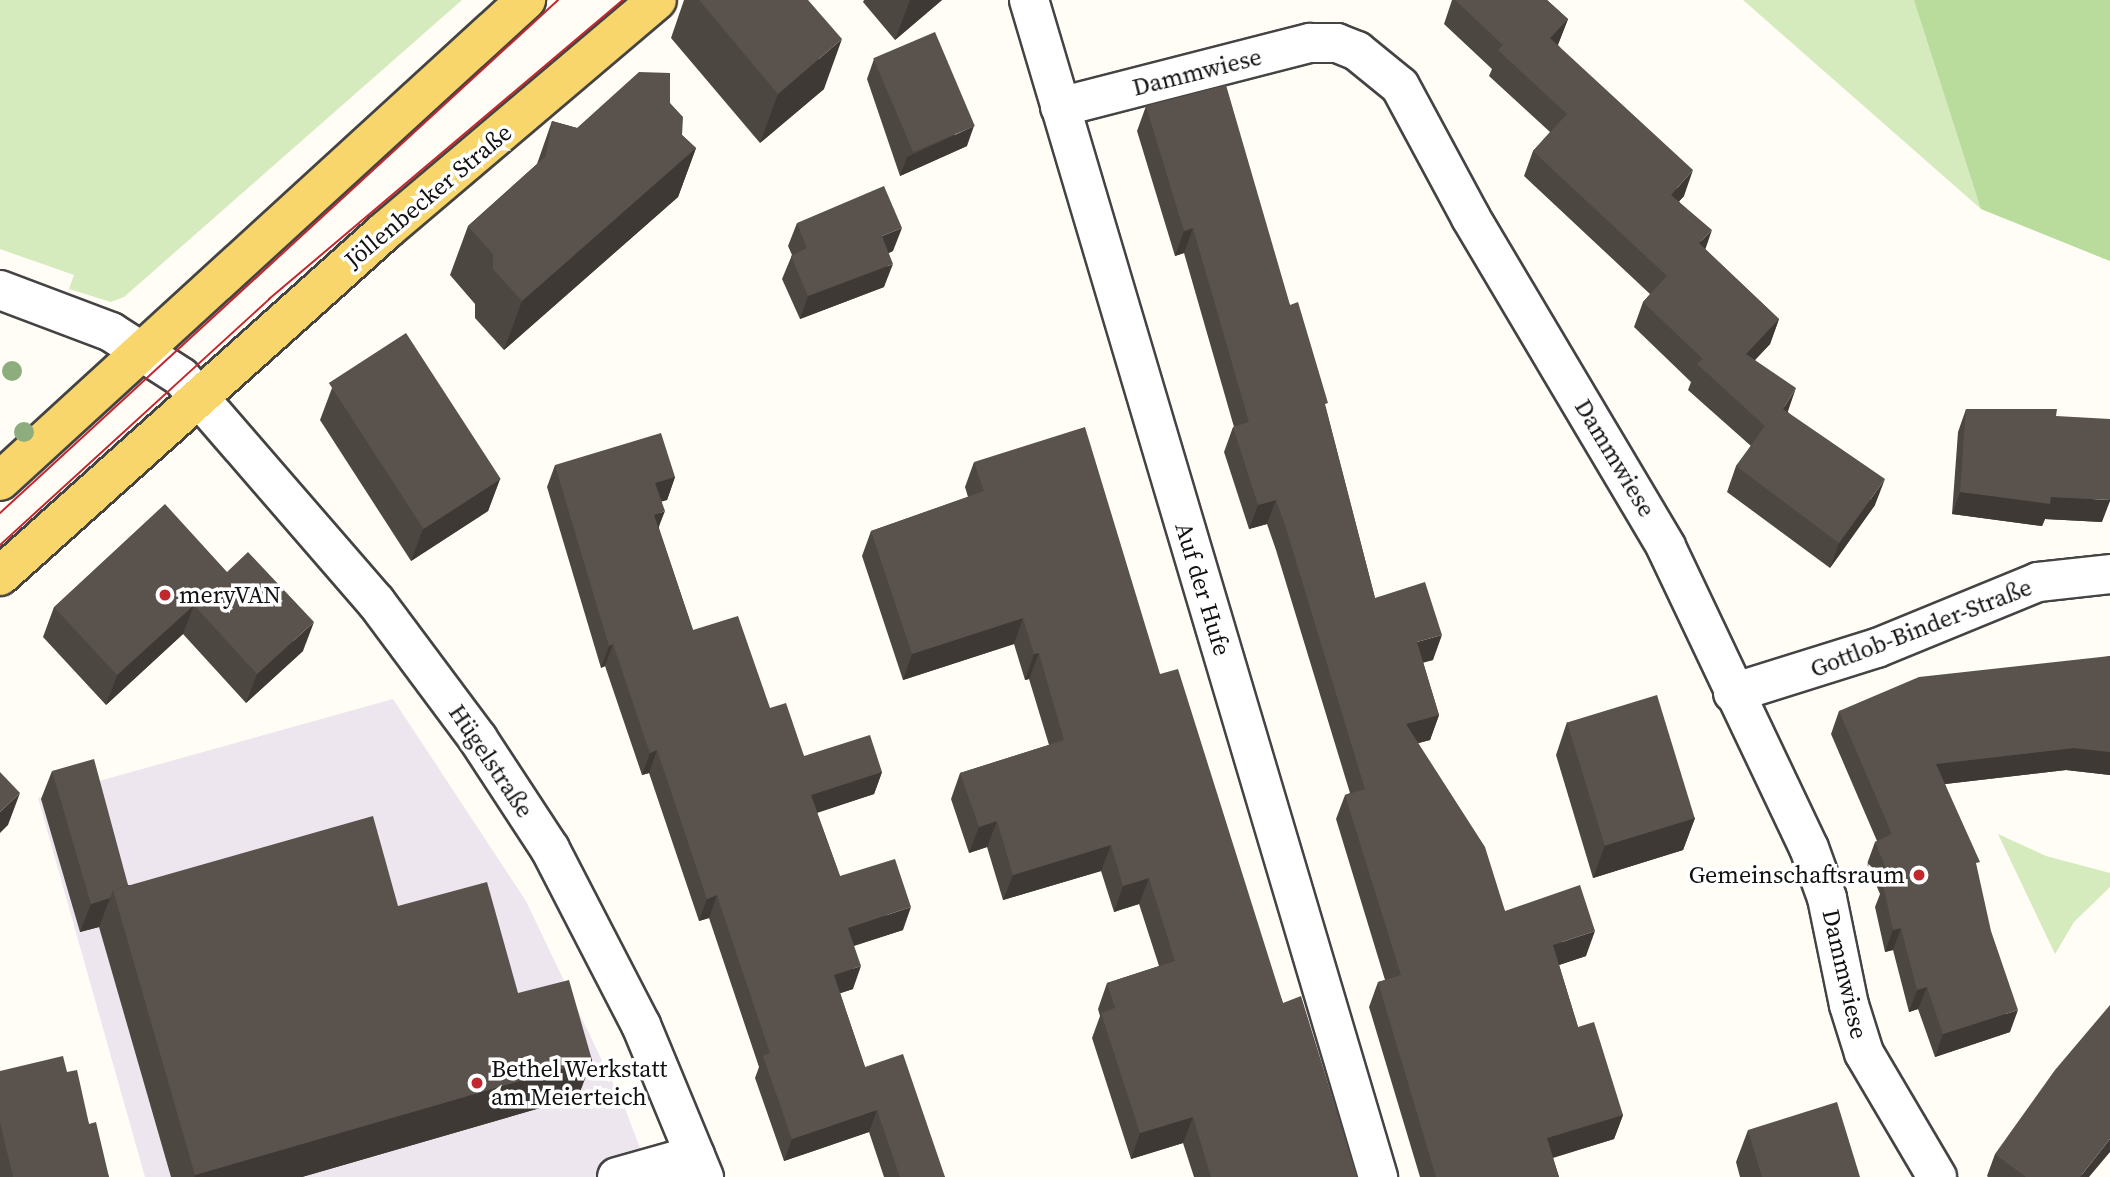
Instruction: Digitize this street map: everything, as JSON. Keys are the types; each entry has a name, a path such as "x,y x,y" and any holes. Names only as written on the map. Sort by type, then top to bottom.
{"main road":[{"path":"0,481 526,0"},
{"name":"Jöllenbecker Straße","path":"0,576 200,394 657,0"}],"street":[{"name":"Auf der Hufe","path":"1028,0 1378,1177"},
{"name":"Dammwiese","path":"1060,107 1310,43 1337,43 1380,66 1414,106 1471,218 1651,517 1809,848 1826,898 1849,1005 1864,1053 1937,1177"},
{"path":"0,290 111,332 142,351 200,394"},
{"name":"Hügelstraße","path":"200,394 376,602 493,761 596,932 641,1025 699,1166"},
{"name":"Gottlob-Binder-Straße","path":"1733,693 1877,648 2038,582 2110,574"},
{"path":"617,1177 699,1166"}],"shaded area":[{"path":"393,699 526,901 626,1111 651,1177 145,1177 38,798"}],"green space":[{"path":"0,0 462,0 124,297 111,302 69,289 74,275 0,249"},
{"path":"1743,0 2110,0 2110,261 1981,209"},
{"path":"1914,0 2110,0 2110,261 1981,209"},
{"path":"1998,834 2046,856 2110,873 2110,887 2074,922 2055,954"}],"building":[{"path":"699,0 808,0 842,39 778,94"},
{"path":"1455,0 1547,0 1568,19 1550,38 1693,170 1671,195 1712,230 1699,243 1779,319 1746,354 1796,388 1783,409 1885,479 1839,543 1736,466 1765,426 1697,364 1703,359 1643,302 1667,276 1533,151 1567,114 1498,50 1503,45"},
{"path":"935,32 975,126 913,152 873,58"},
{"path":"639,72 670,73 670,103 683,117 682,135 696,148 522,301 493,269 493,254 468,226 546,156 552,121 577,128"},
{"path":"1226,85 1290,305 1298,302 1328,403 1325,404 1375,598 1425,582 1442,635 1417,642 1439,715 1406,724 1485,847 1505,911 1580,885 1595,931 1553,945 1578,1027 1594,1022 1623,1115 1547,1138 1559,1177 1436,1177 1378,982 1401,975 1345,795 1365,789 1276,500 1258,505 1233,427 1249,422 1193,228 1184,231 1146,106"},
{"path":"884,186 902,228 882,236 893,264 808,296 791,256 807,248 797,223"},
{"path":"406,333 501,479 424,529 329,383"},
{"path":"1966,409 2057,409 2056,416 2110,419 2110,500 2051,497 2050,504 1960,492"},
{"path":"1085,427 1160,674 1178,669 1283,1003 1301,996 1357,1177 1211,1177 1193,1117 1140,1133 1101,1013 1115,1008 1107,983 1175,961 1149,878 1123,886 1111,845 1013,875 997,821 979,827 960,773 1064,740 1039,653 1034,654 1023,618 912,654 871,531 984,491 974,462"},
{"path":"661,433 675,477 655,483 665,511 654,515 693,630 738,616 770,708 786,703 804,756 870,735 882,772 811,795 840,876 895,859 911,907 848,928 861,966 834,975 865,1067 903,1054 945,1177 900,1177 877,1110 792,1139 763,1056 770,1053 717,895 707,899 657,750 650,753 613,644 609,646 555,465"},
{"path":"165,504 227,572 248,552 314,622 257,674 194,605 117,675 54,607"},
{"path":"2110,656 2110,752 2074,748 1936,764 1980,862 1976,863 1991,931 2018,1010 1943,1034 1927,987 1917,990 1901,928 1893,930 1883,885 1892,883 1875,842 1892,834 1839,711 1919,677"},
{"path":"1657,695 1695,818 1605,846 1567,722"},
{"path":"94,759 128,885 113,890 110,898 91,904 52,771"},
{"path":"0,772 20,793 0,812"},
{"path":"373,816 398,906 487,882 518,993 569,980 592,1060 195,1175 113,890"},
{"path":"2110,1005 2110,1139 2080,1177 2026,1177 1995,1154 2055,1070"},
{"path":"63,1056 67,1072 77,1070 89,1124 96,1122 109,1177 13,1177 0,1122 0,1071"},
{"path":"1837,1102 1860,1177 1762,1177 1748,1130"}],"tram line":[{"path":"0,513 558,0"},
{"path":"0,545 269,299 623,0"}],"place":[{"name":"meryVAN","path":"165,595"},
{"name":"Gemeinschaftsraum","path":"1919,875"},
{"name":"Bethel Werkstatt am Meierteich","path":"477,1083"}]}
